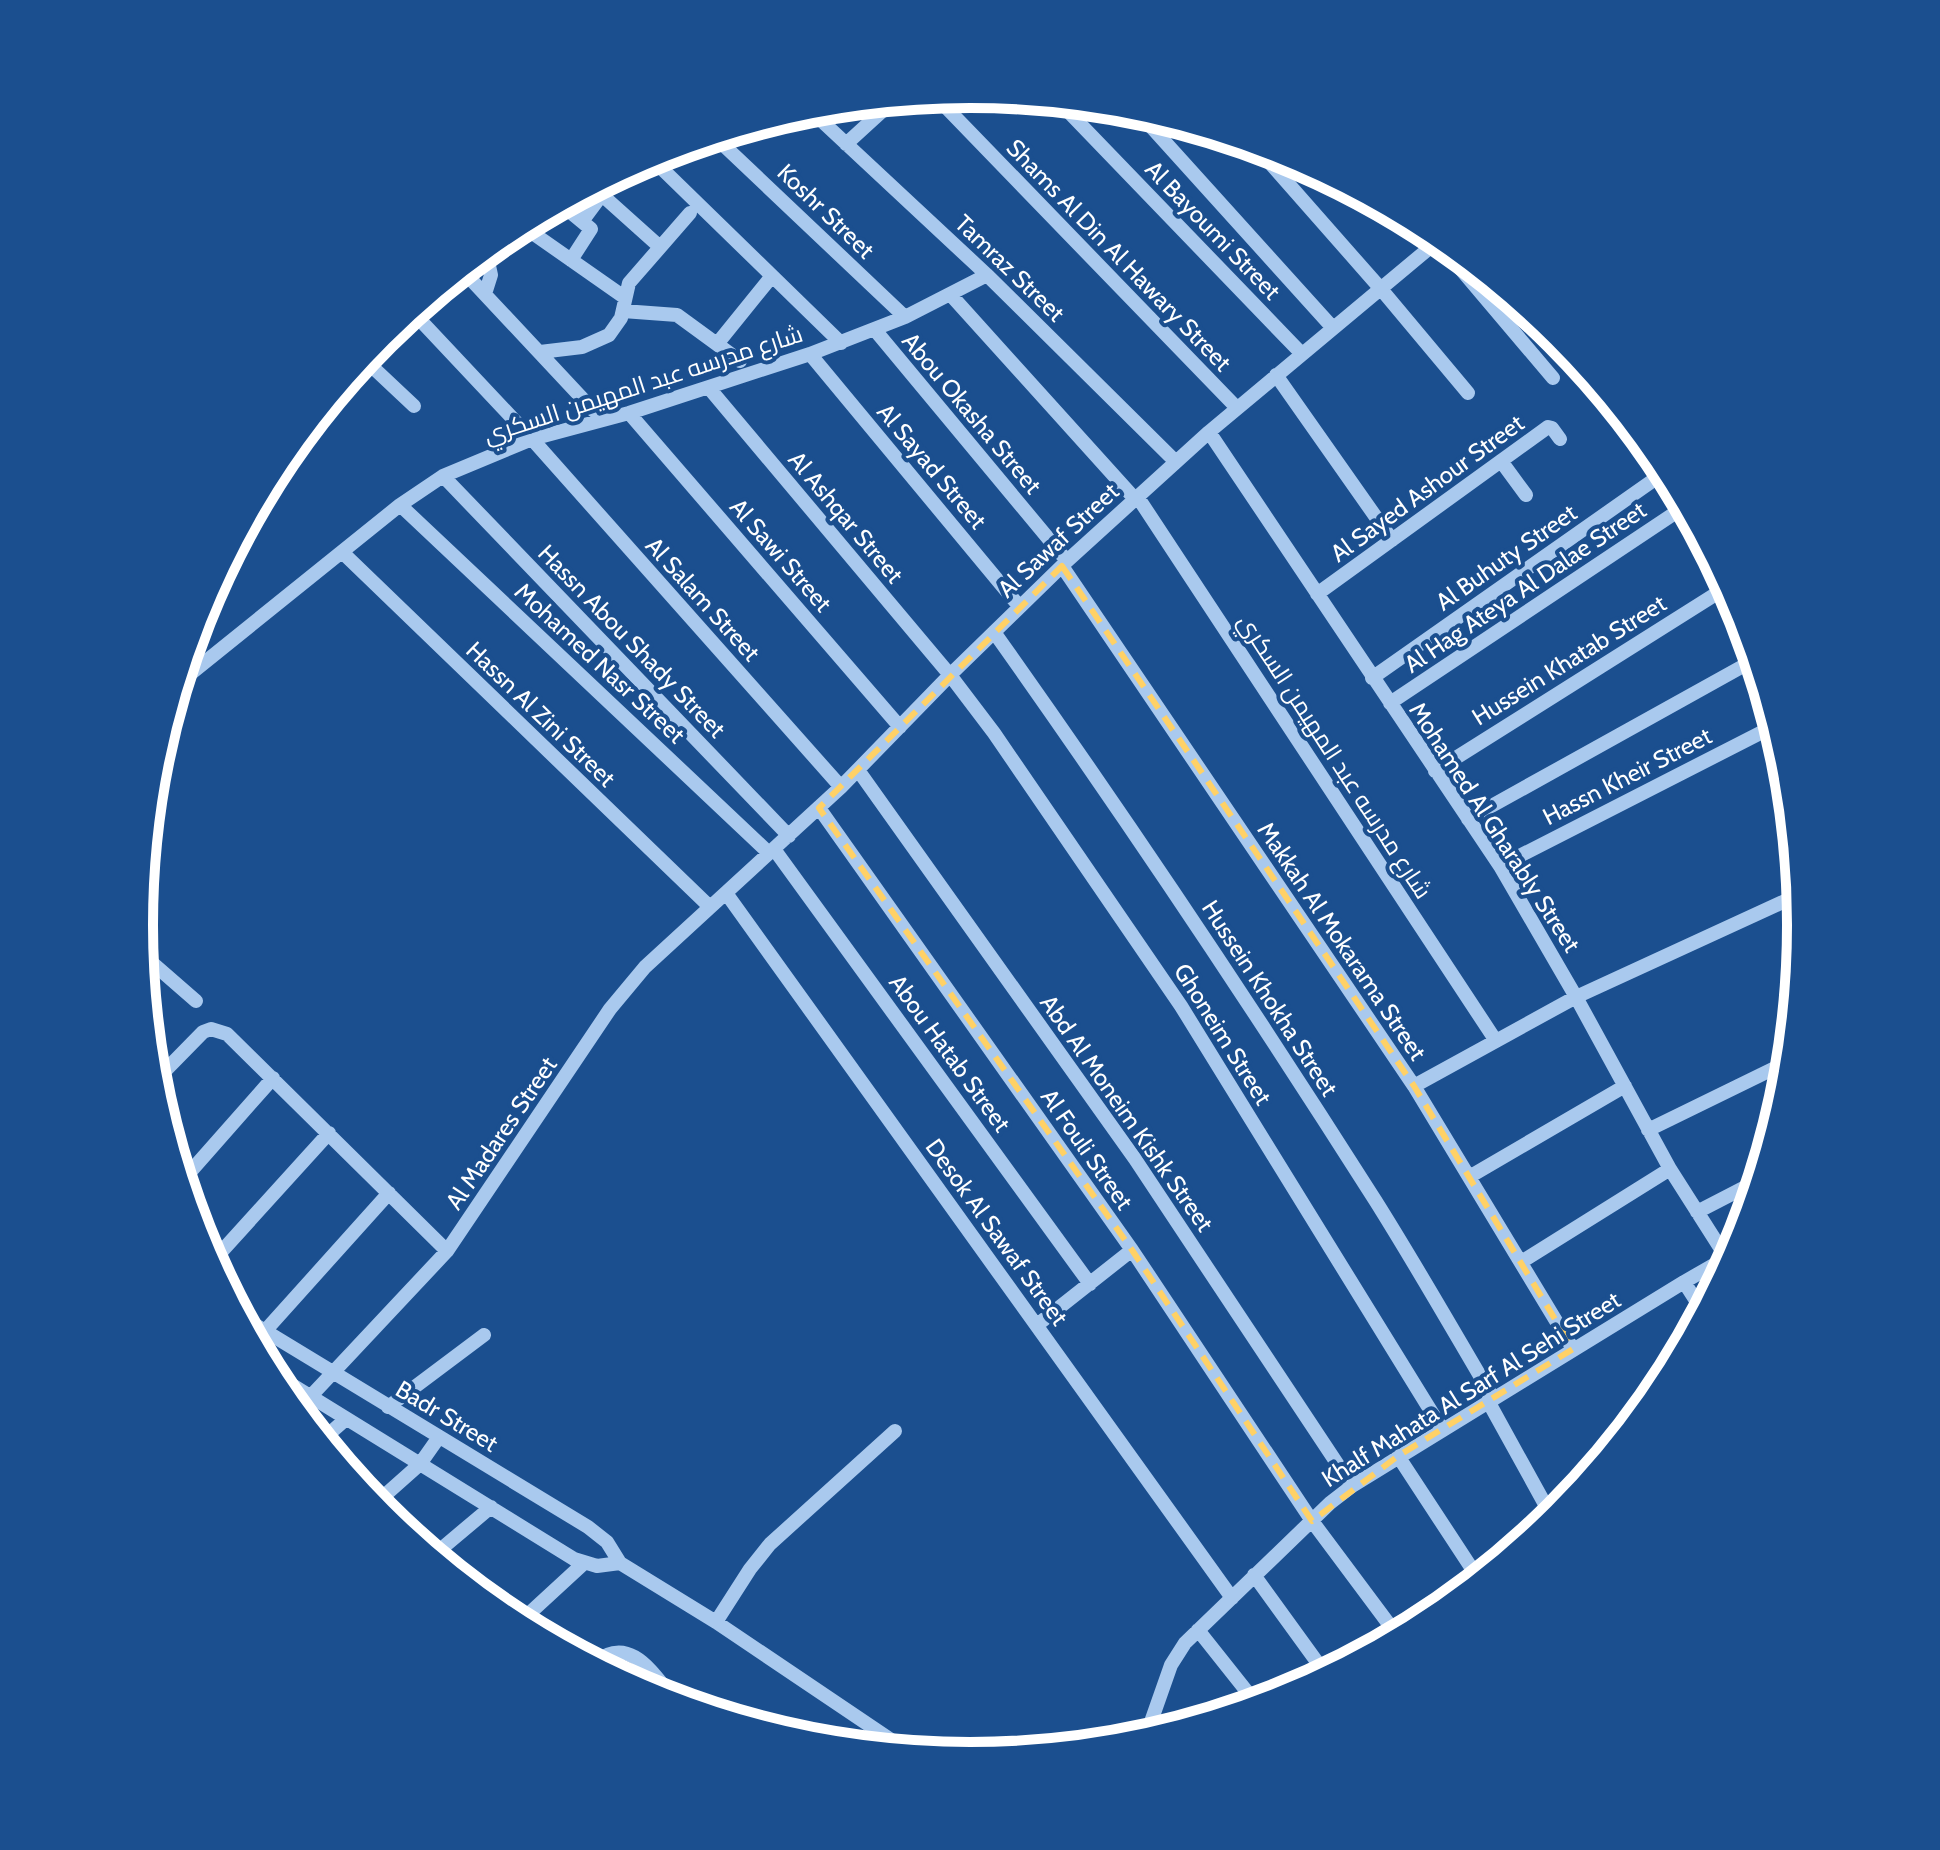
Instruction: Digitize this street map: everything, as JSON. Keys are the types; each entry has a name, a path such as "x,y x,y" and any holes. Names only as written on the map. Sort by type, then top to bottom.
{"street":[{"name":"Shams Al Din Al Hawary Street","path":"947,109 1237,408"},
{"path":"846,144 879,113"},
{"name":"Al Bayoumi Street","path":"1071,114 1302,354"},
{"name":"Tamraz Street","path":"823,122 987,275 1176,462"},
{"path":"1154,130 1333,328"},
{"name":"Koshr Street","path":"724,146 905,317"},
{"path":"1273,166 1468,393"},
{"path":"662,168 841,343"},
{"path":"613,190 660,247"},
{"path":"583,220 599,197"},
{"path":"571,260 591,231 590,226 572,212"},
{"path":"540,352 582,347 602,340 618,324 629,283 690,213"},
{"path":"534,234 624,304 677,315 740,361"},
{"name":"Al Sawaf Street","path":"726,893 841,787 1064,563 1209,432 1428,249"},
{"path":"485,294 491,275 489,266"},
{"name":"شارع مدرسه عبد المهيمن السكري","path":"193,672 400,505 443,476 532,439 629,413 841,343 905,317 987,275"},
{"path":"471,279 594,411"},
{"path":"1471,280 1553,378"},
{"path":"717,344 768,281"},
{"name":"شارع مدرسه عبد المهيمن السكري","path":"950,294 1136,497 1496,1041"},
{"name":"Al Salam Street","path":"422,322 532,439 841,787"},
{"name":"Abou Okasha Street","path":"875,330 1064,563"},
{"name":"Al Sayad Street","path":"810,354 1019,606"},
{"path":"373,368 414,406"},
{"path":"1276,375 1392,540"},
{"name":"Al Ashqar Street","path":"709,388 950,675"},
{"name":"Al Sawi Street","path":"629,413 900,727"},
{"name":"Al Sayed Ashour Street","path":"1317,594 1549,427 1560,439"},
{"name":"Mohamed Al Gharably Street","path":"1209,432 1500,866 1670,1169 1721,1246"},
{"path":"1501,461 1526,495"},
{"name":"Hassn Abou Shady Street","path":"443,476 789,836"},
{"name":"Al Buhuty Street","path":"1372,678 1654,479"},
{"name":"Mohamed Nasr Street","path":"400,505 772,851"},
{"name":"Al Hag Ateya Al Dalae Street","path":"1390,703 1676,513"},
{"name":"Hassn Al Zini Street","path":"342,552 710,907"},
{"name":"Makkah Al Mokarama Street","path":"1064,563 1414,1086 1573,1349"},
{"name":"Hussein Khatab Street","path":"1435,771 1717,594"},
{"name":"Hussein Khokha Street","path":"994,632 1123,815 1377,1203 1491,1399 1546,1505"},
{"path":"1468,819 1745,665"},
{"name":"Ghoneim Street","path":"950,675 994,733 1181,1006 1442,1429"},
{"name":"Hassn Kheir Street","path":"1500,866 1763,732"},
{"name":"Abd Al Moneim Kishk Street","path":"858,770 1135,1159 1352,1486"},
{"name":"Al Fouli Street","path":"819,808 1132,1250 1312,1521 1390,1625"},
{"name":"Abou Hatab Street","path":"772,851 1090,1284"},
{"name":"Al Madares Street","path":"310,1397 447,1251 627,987 726,893"},
{"name":"Desok Al Sawaf Street","path":"726,893 1232,1598"},
{"path":"1414,1086 1576,997 1786,900"},
{"path":"155,965 196,1001"},
{"path":"166,1069 196,1037 211,1029 227,1034 447,1251"},
{"path":"1648,1130 1774,1069"},
{"path":"191,1171 273,1078"},
{"path":"1469,1177 1625,1086"},
{"path":"221,1252 329,1133"},
{"path":"1521,1262 1670,1169"},
{"path":"1697,1212 1744,1188"},
{"path":"265,1331 389,1193"},
{"path":"1037,1325 1132,1250"},
{"name":"Khalf Mahata Al Sarf Al Sehi Street","path":"1151,1721 1171,1665 1185,1643 1352,1486 1713,1265"},
{"path":"1684,1282 1696,1300"},
{"name":"Badr Street","path":"259,1327 598,1534 620,1563 716,1622 887,1737"},
{"path":"388,1407 484,1335"},
{"path":"299,1390 583,1564 620,1563"},
{"path":"331,1433 346,1419"},
{"path":"716,1622 770,1544 895,1431"},
{"path":"385,1495 420,1464 439,1437"},
{"path":"1398,1456 1472,1569"},
{"path":"442,1548 491,1507"},
{"path":"530,1613 583,1564"},
{"path":"1254,1575 1318,1664"},
{"path":"1198,1630 1248,1693"},
{"path":"605,1656 628,1652 658,1680"}],"highlighted area":[{"path":"1062,566 1414,1086 1573,1349 1398,1456 1312,1521 1132,1250 819,808"}]}
